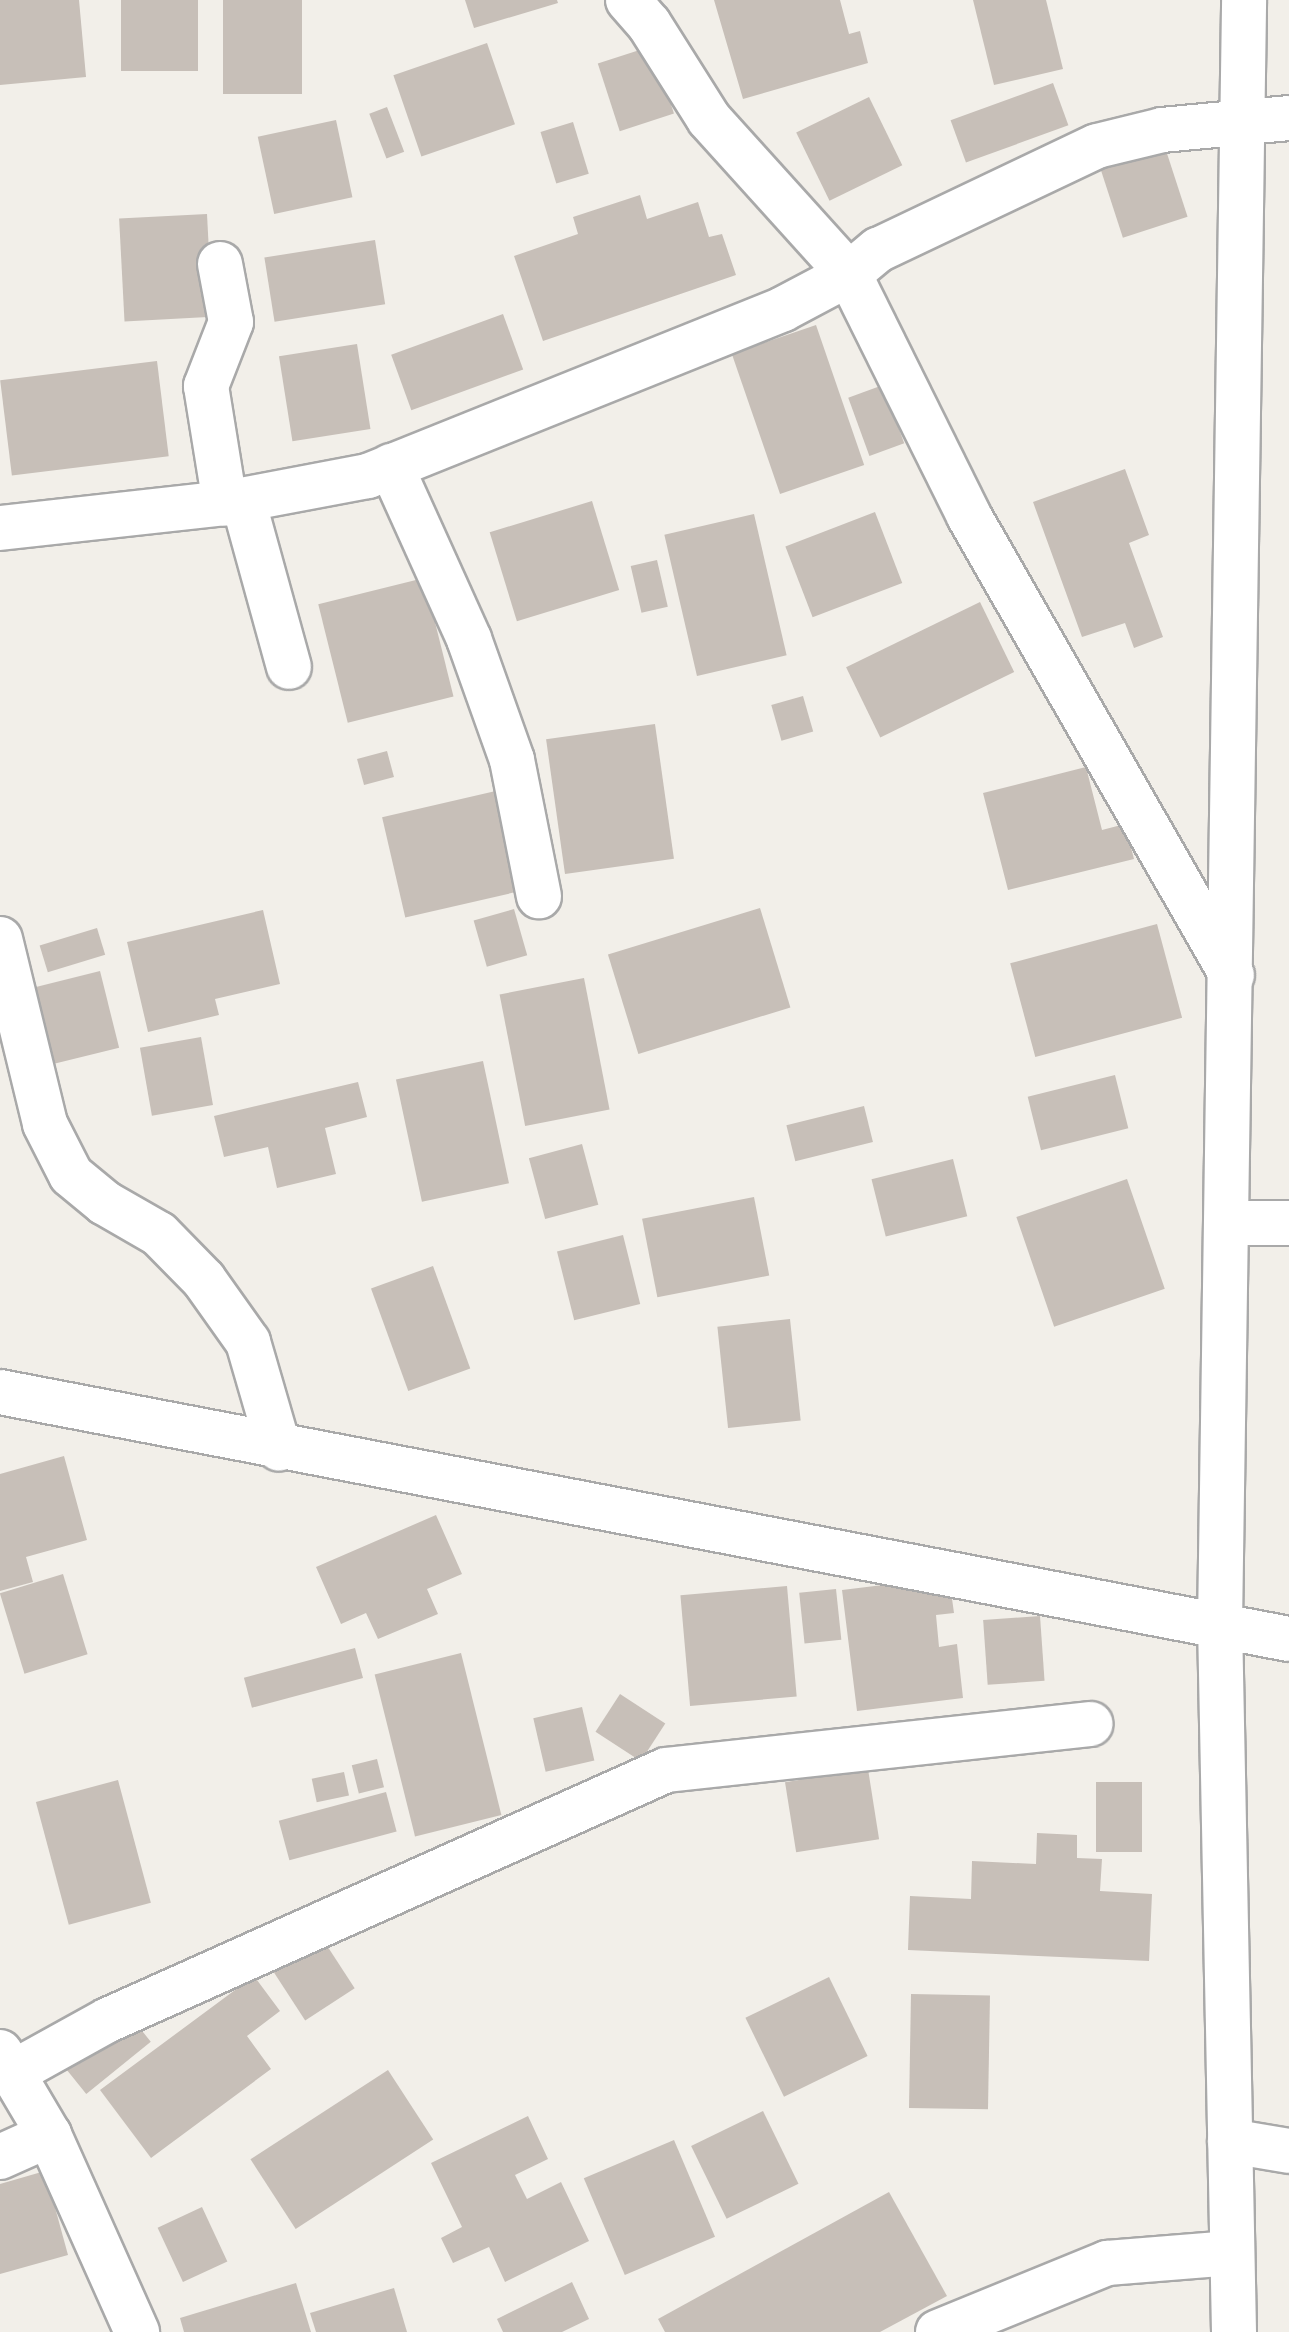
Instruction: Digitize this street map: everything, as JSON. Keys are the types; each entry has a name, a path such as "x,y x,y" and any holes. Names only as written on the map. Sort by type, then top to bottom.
{"street":[{"path":"628,0 649,24 709,119 849,274 969,516 1232,975"},
{"path":"1234,2332 1220,1625 1244,0"},
{"path":"0,528 234,502 368,476 783,309 849,274 878,250 1097,146 1162,130 1289,118"},
{"path":"220,264 231,322 206,386 234,502 289,667"},
{"path":"391,466 469,639 512,760 539,896"},
{"path":"0,939 45,1124 71,1175 159,1234 204,1280 248,1342 279,1449"},
{"path":"1227,1223 1289,1223"},
{"path":"0,1392 279,1449 1289,1639"},
{"path":"137,2332 49,2135 7,2062 108,2020 666,1770 1091,1724"},
{"path":"0,2157 49,2135"},
{"path":"1230,2141 1289,2151"},
{"path":"938,2332 1107,2263 1232,2253"}],"building":[{"path":"0,0 79,0 86,77 0,85"},
{"path":"121,0 198,0 198,71 121,71"},
{"path":"223,0 302,0 302,94 223,94"},
{"path":"465,0 557,0 558,3 474,28"},
{"path":"714,0 840,0 849,34 860,31 868,63 743,99"},
{"path":"973,0 1046,0 1063,69 994,85"},
{"path":"487,43 515,124 421,157 393,75"},
{"path":"652,46 674,114 620,131 598,64"},
{"path":"1053,83 1068,125 966,163 951,120"},
{"path":"869,97 902,165 830,201 796,133"},
{"path":"387,107 404,152 386,159 369,114"},
{"path":"336,120 352,197 274,214 258,137"},
{"path":"573,122 589,174 556,184 540,132"},
{"path":"1161,135 1188,217 1123,238 1096,156"},
{"path":"640,195 647,219 698,202 709,237 722,234 736,275 543,341 514,256 578,234 573,217"},
{"path":"207,214 212,317 125,321 119,219"},
{"path":"375,240 385,304 275,322 264,258"},
{"path":"503,314 523,369 411,410 391,355"},
{"path":"816,325 864,465 780,494 732,354"},
{"path":"357,344 370,429 292,441 279,356"},
{"path":"157,361 169,456 12,476 0,380"},
{"path":"883,385 904,443 869,456 848,398"},
{"path":"1125,469 1149,535 1129,543 1163,637 1134,648 1125,623 1082,637 1033,502"},
{"path":"592,501 619,590 517,621 490,532"},
{"path":"875,512 902,583 813,617 785,546"},
{"path":"754,514 787,655 697,676 664,535"},
{"path":"657,560 668,607 641,613 631,566"},
{"path":"424,578 454,696 348,723 318,604"},
{"path":"980,602 1014,672 880,737 846,667"},
{"path":"803,696 813,732 781,741 771,705"},
{"path":"655,724 674,859 565,874 546,739"},
{"path":"387,751 394,777 364,785 357,759"},
{"path":"1086,767 1102,830 1125,824 1134,859 1008,890 983,793"},
{"path":"500,790 523,890 405,918 382,817"},
{"path":"760,908 790,1007 638,1054 608,954"},
{"path":"514,909 527,955 487,967 474,921"},
{"path":"263,910 280,984 215,999 219,1015 148,1032 127,942"},
{"path":"1157,924 1182,1018 1035,1057 1010,963"},
{"path":"97,928 105,955 48,972 40,946"},
{"path":"100,971 119,1048 53,1064 34,987"},
{"path":"584,978 610,1110 525,1126 500,994"},
{"path":"201,1037 213,1105 152,1116 140,1048"},
{"path":"483,1061 509,1183 422,1202 396,1080"},
{"path":"1115,1075 1128,1128 1041,1150 1028,1097"},
{"path":"358,1082 367,1117 325,1128 336,1174 277,1188 268,1147 224,1157 214,1116"},
{"path":"864,1106 873,1142 795,1161 786,1125"},
{"path":"582,1144 598,1205 545,1219 529,1158"},
{"path":"953,1159 967,1216 886,1237 871,1179"},
{"path":"1127,1179 1165,1289 1054,1327 1016,1217"},
{"path":"754,1197 769,1276 657,1297 642,1219"},
{"path":"623,1235 640,1304 574,1320 557,1251"},
{"path":"433,1266 470,1368 408,1391 371,1289"},
{"path":"790,1319 801,1420 728,1428 717,1327"},
{"path":"64,1456 87,1540 26,1557 33,1582 0,1591 0,1474"},
{"path":"436,1515 462,1574 427,1589 438,1614 378,1639 366,1613 341,1624 316,1567"},
{"path":"63,1574 88,1654 24,1674 0,1593"},
{"path":"949,1577 954,1613 936,1615 939,1647 957,1644 963,1698 857,1711 842,1590"},
{"path":"787,1586 797,1697 690,1706 680,1595"},
{"path":"836,1589 841,1640 805,1644 799,1593"},
{"path":"1040,1616 1045,1681 988,1685 983,1620"},
{"path":"355,1648 363,1678 252,1708 244,1678"},
{"path":"461,1653 501,1815 415,1837 375,1675"},
{"path":"620,1694 665,1723 641,1761 595,1732"},
{"path":"582,1707 594,1761 546,1772 533,1718"},
{"path":"377,1759 384,1787 359,1793 352,1765"},
{"path":"868,1769 879,1839 796,1852 785,1782"},
{"path":"344,1772 349,1795 317,1802 312,1779"},
{"path":"118,1780 151,1903 69,1925 36,1802"},
{"path":"1096,1782 1142,1782 1142,1852 1096,1852"},
{"path":"386,1792 397,1832 289,1860 279,1821"},
{"path":"1037,1833 1077,1835 1077,1858 1102,1859 1100,1891 1152,1894 1149,1961 908,1950 910,1896 971,1899 972,1861 1036,1864"},
{"path":"322,1938 355,1988 305,2020 273,1970"},
{"path":"254,1976 280,2011 247,2036 271,2069 151,2158 100,2090"},
{"path":"829,1977 868,2056 784,2097 745,2018"},
{"path":"911,1994 990,1995 988,2109 909,2108"},
{"path":"130,2016 151,2042 86,2094 65,2068"},
{"path":"388,2070 433,2140 296,2229 250,2159"},
{"path":"763,2111 799,2184 727,2219 691,2146"},
{"path":"528,2116 548,2159 515,2175 527,2199 561,2182 589,2241 505,2282 489,2247 453,2263 441,2238 462,2227 431,2163"},
{"path":"674,2140 715,2237 625,2275 584,2178"},
{"path":"45,2171 68,2255 0,2274 0,2184"},
{"path":"889,2192 947,2296 880,2332 665,2332 658,2319"},
{"path":"202,2207 227,2261 183,2282 158,2228"},
{"path":"572,2282 589,2319 562,2332 503,2332 497,2319"},
{"path":"296,2283 311,2332 184,2332 180,2318"},
{"path":"394,2288 407,2332 316,2332 310,2313"}]}
